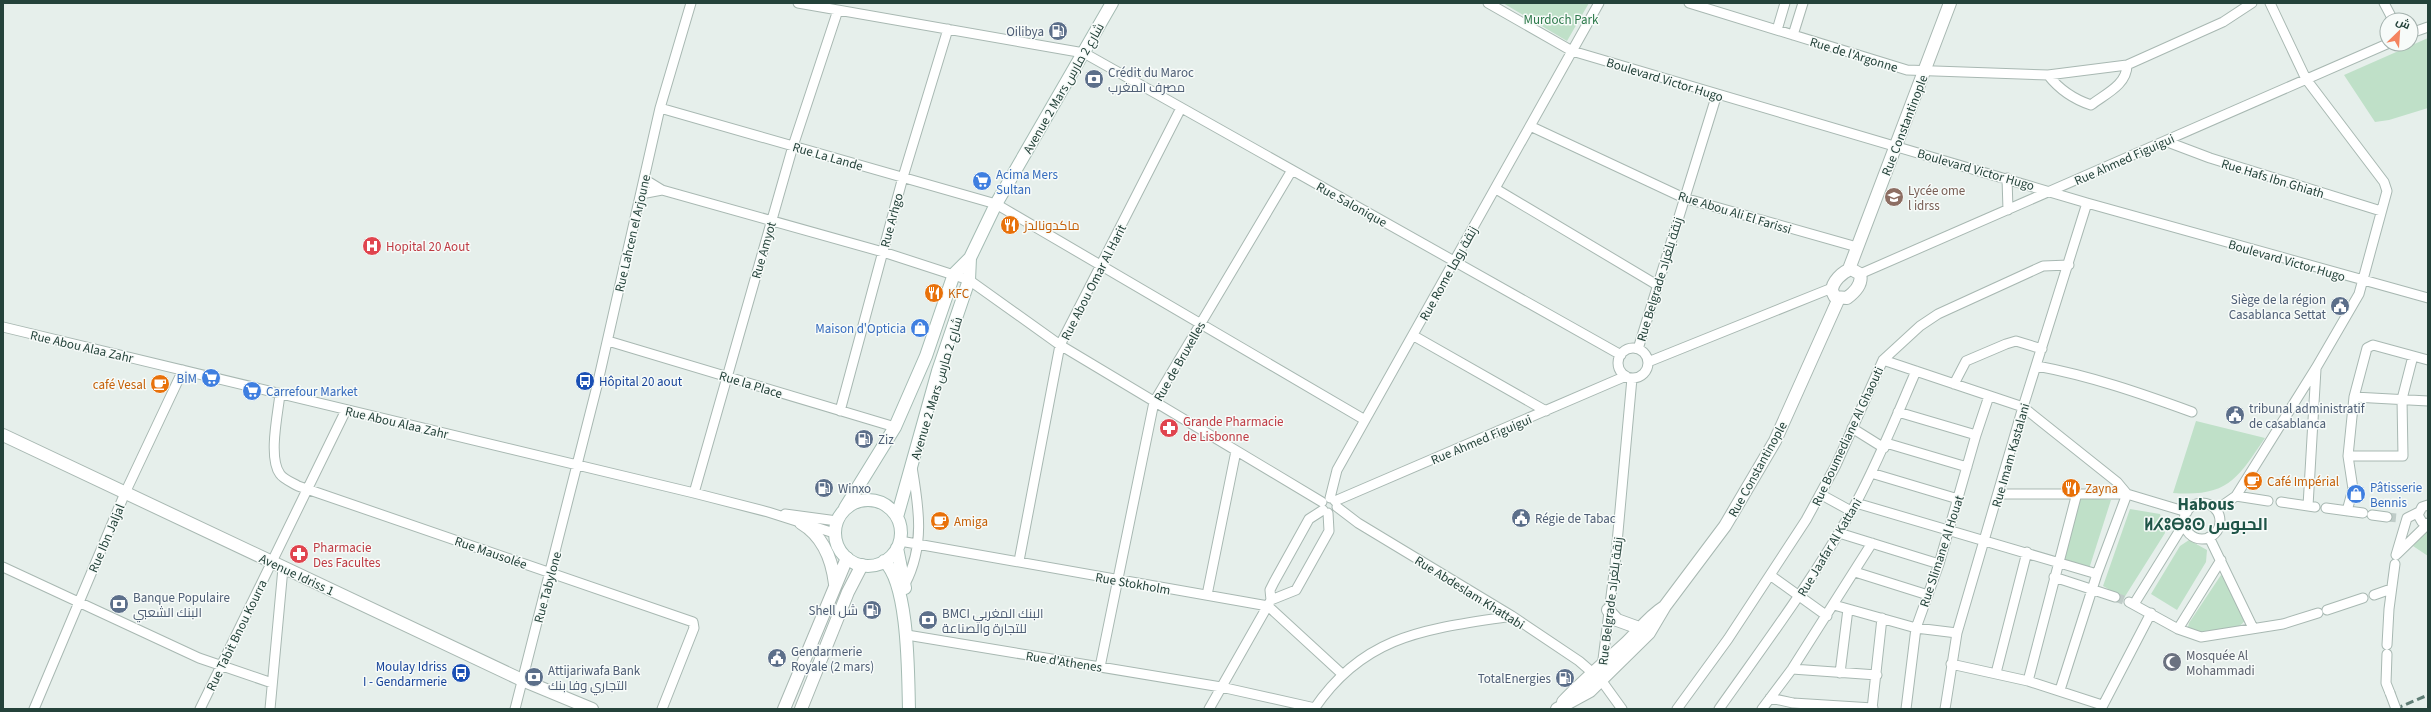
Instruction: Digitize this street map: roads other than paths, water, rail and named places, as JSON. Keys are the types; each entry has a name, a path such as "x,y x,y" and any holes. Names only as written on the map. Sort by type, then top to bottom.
{"street":[{"name":"Rue Lahcen el Arjoune","path":"578,465 608,341 660,108 690,3"},
{"name":"Rue Salonique","path":"798,3 1084,53 1621,355"},
{"name":"Avenue 2 Mars شارع 2 مارس","path":"845,508 895,427 926,356 954,274 970,258 996,204 1112,3"},
{"name":"Boulevard Victor Hugo","path":"1488,3 1572,51 2051,191 2086,203 2362,281 2428,298"},
{"name":"Rue Rome زنقة روما","path":"1269,603 1296,590 1329,531 1329,505 1337,470 1414,336 1599,3"},
{"name":"Rue de l'Argonne","path":"1689,3 1907,70 1924,72 2048,75 2127,65 2223,22 2252,3"},
{"path":"1777,30 1785,3"},
{"path":"1793,35 1803,3"},
{"name":"Rue Constantinople","path":"1849,270 1950,3"},
{"path":"2216,510 2236,496 2316,368 2359,294 2387,192 2384,182 2306,79 2270,3"},
{"path":"2384,3 2389,12"},
{"name":"Rue Amyot","path":"694,493 793,146 838,10"},
{"name":"Rue Arhgo","path":"840,411 902,177 948,29"},
{"name":"Rue Ahmed Figuigui","path":"1860,274 2379,47"},
{"path":"2048,75 2065,92 2079,101 2091,105 2122,83 2127,72 2127,65"},
{"name":"Rue Belgrade زنقة بلغراد","path":"1638,349 1656,285 1717,94"},
{"name":"Rue La Lande","path":"660,108 996,204 1365,420"},
{"name":"Rue Abou Omar Al Harit","path":"1019,561 1060,345 1181,108"},
{"name":"Rue Abou Ali El Farissi","path":"1530,126 1684,198 1857,247"},
{"name":"Rue Hafs Ibn Ghiath","path":"2165,141 2210,158 2381,212"},
{"name":"Rue de Bruxelles","path":"1100,667 1154,402 1292,170"},
{"path":"2007,178 2008,210"},
{"path":"644,179 662,190"},
{"path":"1496,189 1656,285"},
{"path":"641,194 662,190"},
{"name":"Rue Abdeslam Khattabi","path":"662,190 771,222 883,252 969,280 1060,345 1329,505 1597,668"},
{"name":"Rue Imam Kastalani","path":"1945,709 1957,633 1985,542 2023,407 2069,265 2086,203"},
{"name":"Avenue 2 Mars شارع 2 مارس","path":"897,517 938,371 969,280 970,258"},
{"name":"Rue Boumediane Al Ghaouti","path":"1677,709 1770,575 1820,494 1883,360 1920,326 1938,314 2043,266 2069,265"},
{"path":"1648,362 1835,293 1847,298 1853,293 1860,283 1860,274 1857,271 1849,270 1839,278 1835,293"},
{"name":"Rue Constantinople","path":"1556,709 1590,692 1649,633 1665,606 1725,526 1760,470 1835,293"},
{"name":"Rue Abou Alaa Zahr","path":"3,327 694,493 768,512 834,533"},
{"path":"1414,336 1546,411"},
{"name":"Rue la Place","path":"608,341 895,427"},
{"path":"1954,384 1966,361 2006,344 2016,341 2042,349"},
{"path":"2347,511 2353,487 2348,456 2354,397 2366,349 2373,345 2428,360"},
{"path":"1628,349 1638,349 1644,353 1648,362 1644,374 1629,377 1619,366 1621,355 1628,349"},
{"path":"2348,456 2401,457 2404,452 2402,399 2413,356"},
{"path":"1883,360 2023,407 2117,482 2127,494"},
{"path":"2037,366 2081,375 2120,386 2192,412"},
{"path":"2281,502 2312,506 2316,368"},
{"name":"Rue Ibn Jaljal","path":"34,709 125,493 183,370"},
{"name":"Rue Jaafar Al Kattani","path":"1719,709 1800,596 1839,533 1885,446 1916,371"},
{"name":"Rue Ahmed Figuigui","path":"1329,505 1546,411 1629,377"},
{"name":"Rue Belgrade زنقة بلغراد","path":"1602,680 1597,668 1615,565 1629,377"},
{"name":"Rue Mausolée","path":"280,394 275,436 276,464 280,475 308,489 693,622 694,628 662,709"},
{"name":"Rue Slimane Al Houat","path":"1906,709 1916,628 1939,564 1976,435 1989,396"},
{"path":"2354,397 2428,401"},
{"name":"Rue Tabit Bnou Kourra","path":"200,709 346,410"},
{"path":"1898,412 1976,435"},
{"path":"1852,428 1885,446 1967,468"},
{"name":"Avenue Idriss 1","path":"3,434 522,680 592,709"},
{"path":"1207,595 1236,451"},
{"name":"Rue Tabylone","path":"515,709 578,465"},
{"path":"905,584 915,564 919,544 919,507 912,465"},
{"path":"1871,473 1958,499"},
{"path":"2028,681 2076,493"},
{"path":"1820,494 1854,507 2027,552 2097,574"},
{"path":"1999,494 2127,494 2187,512"},
{"path":"2060,690 2097,574 2127,494"},
{"path":"2236,496 2268,501"},
{"path":"898,545 884,561 873,565 862,565 847,558 838,549 834,533 837,521 845,508 858,501 873,500 887,506 897,517 900,529 898,545 905,584 909,709"},
{"path":"2185,522 2187,529 2193,536 2202,539 2209,537 2217,531 2220,524 2219,516 2216,510 2209,505 2200,504 2193,506 2187,512 2185,522 2132,603 2178,629 2201,637 2283,624 2318,613"},
{"path":"1209,709 1269,603 1270,590 1309,519 1329,505"},
{"path":"2326,508 2406,518 2418,512 2422,507 2428,505"},
{"name":"Rue Abou Alaa Zahr","path":"768,512 837,521"},
{"path":"2406,518 2396,555 2428,524 2420,520 2418,512"},
{"path":"801,523 819,537 831,563 835,584"},
{"path":"1839,533 1939,564"},
{"path":"2209,537 2253,628"},
{"path":"1762,709 1792,669 1872,543"},
{"name":"Rue Stokholm","path":"898,545 919,544 1118,580 1207,595 1269,603"},
{"path":"1996,673 2027,552"},
{"path":"784,709 847,558"},
{"path":"2178,629 2221,560"},
{"path":"884,561 895,576 906,633"},
{"path":"2395,564 2391,590 2386,682 2396,709"},
{"path":"801,709 848,592 862,565"},
{"path":"3,567 220,667 272,683"},
{"path":"270,709 283,568"},
{"path":"1855,572 1928,595"},
{"path":"1770,575 1827,616"},
{"path":"2054,577 2115,597"},
{"path":"2374,595 2391,590"},
{"path":"2327,610 2363,598"},
{"path":"1269,603 1342,674"},
{"path":"1834,605 1916,628 1957,633"},
{"name":"Rue Constantinople","path":"1556,709 1650,616 1665,606"},
{"path":"1840,672 1848,609"},
{"path":"1608,610 1618,620 1639,628"},
{"path":"1951,664 1996,673 2060,690 2102,707 2151,613"},
{"path":"1315,708 1342,674 1363,657 1392,642 1430,628 1512,616"},
{"path":"1770,698 1793,706 1872,709 1877,675 1882,618"},
{"name":"Rue d'Athenes","path":"906,633 1221,687 1315,708"},
{"path":"1792,669 1877,675"},
{"path":"1602,680 1622,709"}],"tunnel":[{"path":"2387,517 2397,518"},
{"path":"2115,597 2129,602"}],"railway":[{"path":"2395,709 2428,695"}],"place":[{"name":"Oilibya","path":"1058,31"},
{"name":"Crédit du Maroc مصرف المغرب","path":"1094,79"},
{"name":"Acima Mers Sultan","path":"982,181"},
{"name":"Lycée ome l idrss","path":"1894,197"},
{"name":"ماكدونالدز","path":"1010,225"},
{"name":"Hopital 20 Aout","path":"372,246"},
{"name":"KFC","path":"934,293"},
{"name":"Siège de la région Casablanca Settat","path":"2340,306"},
{"name":"Maison d'Opticia","path":"920,328"},
{"name":"BİM","path":"211,378"},
{"name":"Hôpital 20 aout","path":"585,381"},
{"name":"café Vesal","path":"160,384"},
{"name":"Carrefour Market","path":"252,391"},
{"name":"tribunal administratif de casablanca","path":"2235,415"},
{"name":"Grande Pharmacie de Lisbonne","path":"1169,428"},
{"name":"Ziz","path":"864,439"},
{"name":"Café Impérial","path":"2253,481"},
{"name":"Winxo","path":"824,488"},
{"name":"Zayna","path":"2071,488"},
{"name":"Pâtisserie Bennis","path":"2356,494"},
{"name":"Régie de Tabac","path":"1521,518"},
{"name":"Amiga","path":"940,521"},
{"name":"Pharmacie Des Facultes","path":"299,554"},
{"name":"Banque Populaire البنك الشعبي","path":"119,604"},
{"name":"Shell شل","path":"872,610"},
{"name":"BMCI البنك المغربي للتجارة والصناعة","path":"928,620"},
{"name":"Gendarmerie Royale (2 mars)","path":"777,658"},
{"name":"Mosquée Al Mohammadi","path":"2172,662"},
{"name":"Moulay Idriss I - Gendarmerie","path":"461,673"},
{"name":"Attijariwafa Bank التجاري وفا بنك","path":"534,677"},
{"name":"TotalEnergies","path":"1565,678"}],"district":[{"name":"Habous ⵍⵃⵓⴱⵓⵙ الحبوس","path":"2206,514"}],"park label":[{"name":"Murdoch Park","path":"1561,19"}]}
